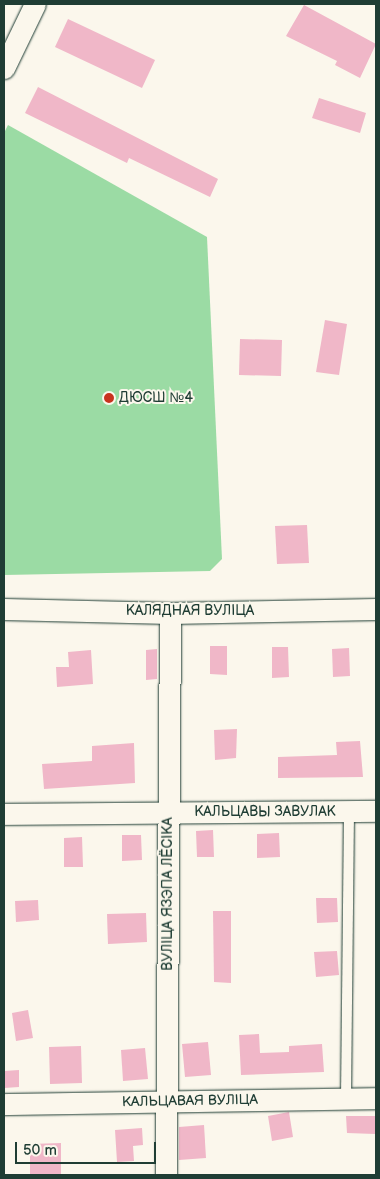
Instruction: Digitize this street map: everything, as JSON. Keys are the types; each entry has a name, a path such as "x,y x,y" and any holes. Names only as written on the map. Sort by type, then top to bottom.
{"street":[{"path":"4,68 36,4"},
{"name":"КАЛЯДНАЯ ВУЛІЦА","path":"4,609 170,613 376,608"},
{"name":"ВУЛІЦА ЯЗЭПА ЛЁСІКА","path":"166,1175 170,613"},
{"name":"КАЛЬЦАВЫ ЗАВУЛАК","path":"4,814 349,812 376,810"},
{"name":"КАЛЬЦАВАЯ ВУЛІЦА","path":"4,1104 376,1098"}],"lane":[{"path":"346,1098 349,812"}],"green space":[{"name":"ДЮСШ №4","path":"8,125 207,237 222,559 210,571 4,575 4,133"}],"building":[{"path":"304,5 376,44 360,78 335,65 337,61 286,36"},
{"path":"68,19 155,60 142,88 55,47"},
{"path":"38,87 218,179 210,197 129,158 127,163 25,113"},
{"path":"319,98 366,113 360,133 312,118"},
{"path":"325,320 347,324 339,375 316,372"},
{"path":"240,339 282,340 281,376 239,375"},
{"path":"307,525 309,563 277,564 275,526"},
{"path":"210,646 227,646 227,675 210,674"},
{"path":"272,647 288,647 289,677 272,678"},
{"path":"349,648 350,676 333,677 332,649"},
{"path":"157,649 157,679 146,680 146,650"},
{"path":"91,650 93,684 57,687 56,667 69,667 68,652"},
{"path":"237,729 236,758 215,760 214,730"},
{"path":"360,741 363,777 278,778 278,757 337,755 336,742"},
{"path":"134,743 135,783 44,789 42,764 92,761 92,746"},
{"path":"213,830 214,857 197,857 196,831"},
{"path":"279,833 280,857 257,858 257,834"},
{"path":"122,835 141,835 142,860 122,861"},
{"path":"82,837 83,867 64,867 64,838"},
{"path":"316,898 337,898 338,922 317,923"},
{"path":"38,900 39,920 16,922 15,901"},
{"path":"213,911 231,911 231,983 214,982"},
{"path":"146,913 147,942 108,944 107,914"},
{"path":"337,951 339,975 316,977 314,952"},
{"path":"28,1010 33,1038 16,1041 12,1013"},
{"path":"259,1034 260,1053 289,1052 289,1046 322,1044 324,1072 241,1075 239,1035"},
{"path":"208,1042 211,1075 185,1077 182,1044"},
{"path":"81,1046 82,1083 50,1084 49,1047"},
{"path":"145,1048 148,1079 123,1081 121,1050"},
{"path":"19,1070 19,1087 4,1088 4,1071"},
{"path":"289,1112 293,1137 272,1141 268,1116"},
{"path":"346,1116 376,1116 375,1134 347,1133"},
{"path":"204,1125 206,1158 179,1160 179,1127"},
{"path":"142,1128 143,1145 133,1146 134,1161 117,1162 115,1130"},
{"path":"61,1143 61,1175 30,1175 30,1144"}],"place":[{"name":"ДЮСШ №4","path":"109,398"}]}
